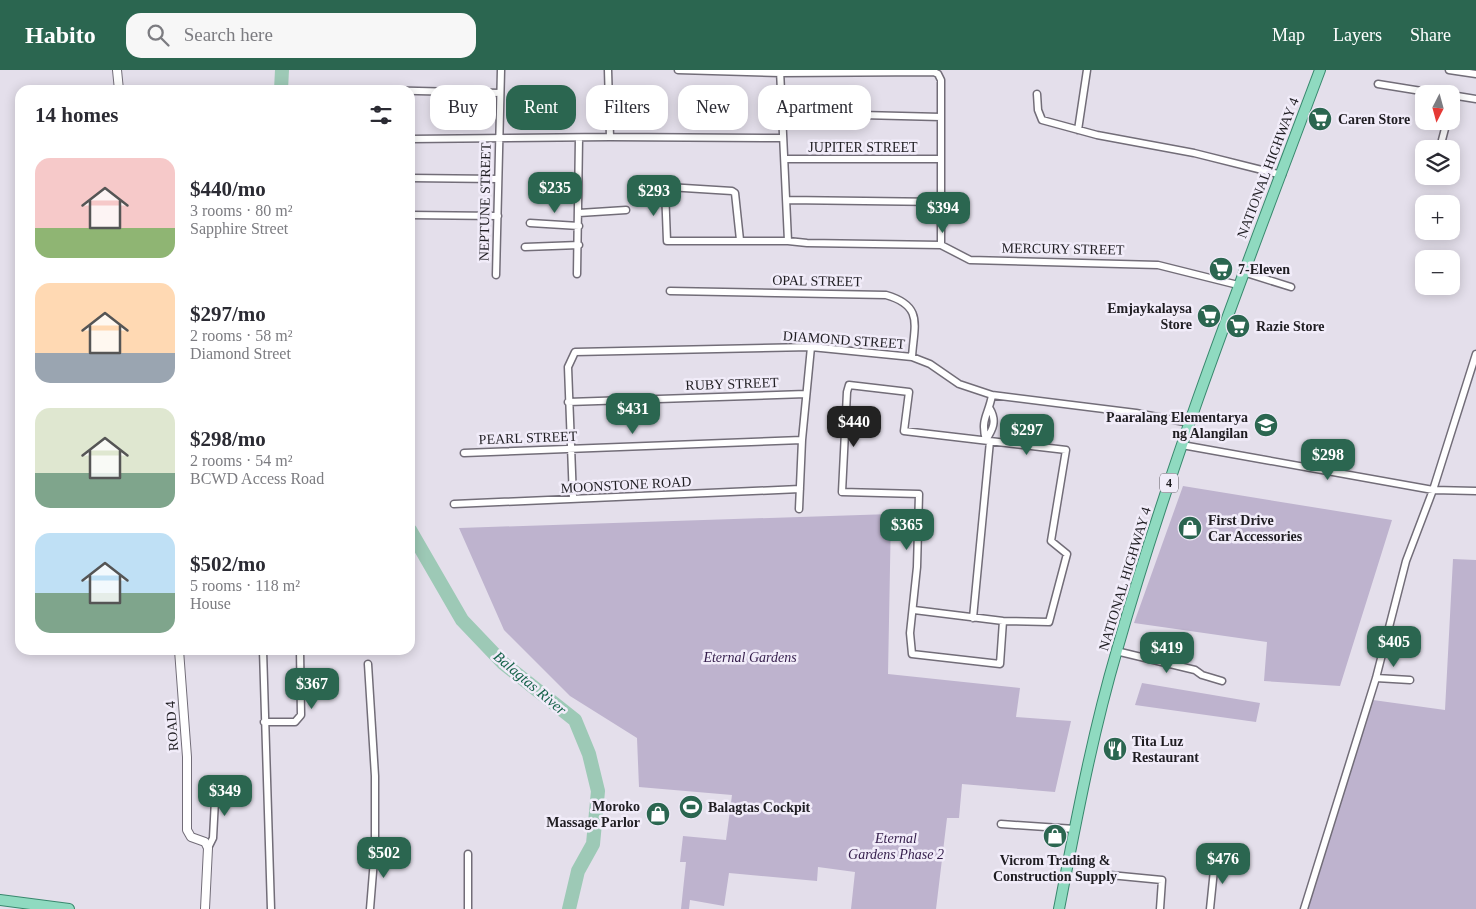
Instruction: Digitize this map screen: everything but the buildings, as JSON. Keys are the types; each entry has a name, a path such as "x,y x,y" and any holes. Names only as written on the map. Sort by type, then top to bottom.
{"main road":[{"name":"NATIONAL HIGHWAY 4","path":"1059,909 1091,749 1116,650 1182,445 1238,285 1282,174 1320,70"},
{"path":"0,900 69,909"}],"street":[{"path":"117,70 118,85"},
{"name":"NEPTUNE STREET","path":"496,275 498,138 502,70"},
{"path":"608,70 610,137"},
{"path":"678,70 934,72 938,74 941,80 941,245"},
{"path":"1078,130 1087,70"},
{"path":"1449,70 1476,74"},
{"path":"780,71 781,85"},
{"path":"1378,84 1415,90"},
{"path":"415,91 500,93"},
{"path":"1037,94 1038,110 1042,120 1078,130 1194,153 1282,174"},
{"path":"1460,98 1476,99"},
{"path":"871,115 941,116"},
{"path":"782,130 788,241"},
{"path":"1442,140 1445,130"},
{"path":"415,140 610,137 782,138"},
{"path":"577,274 579,138"},
{"name":"JUPITER STREET","path":"785,159 940,159"},
{"path":"415,178 498,179"},
{"name":"MERCURY STREET","path":"740,240 736,193 732,191 686,188 668,187 665,189 663,193 667,241 740,240 941,245 970,260 1158,265 1238,285"},
{"path":"787,200 942,202"},
{"path":"579,213 626,210"},
{"path":"415,215 498,216"},
{"path":"530,223 579,226"},
{"path":"525,247 578,245"},
{"path":"1243,272 1291,287"},
{"name":"OPAL STREET","path":"670,291 886,296 900,300 911,308 914,319 912,357"},
{"path":"799,509 802,440 811,347"},
{"name":"DIAMOND STREET","path":"573,500 568,367 575,352 811,347 912,357 930,364 958,384 992,395 1136,413 1190,423"},
{"path":"1304,909 1376,678 1406,561 1433,490 1476,354"},
{"path":"914,610 1003,621 1049,622 1067,554 1051,542 1066,450 904,431 909,392 849,385 841,490 845,492 919,494 914,610 910,633 912,654 1000,664 1003,621"},
{"name":"RUBY STREET","path":"568,402 806,394"},
{"path":"988,441 982,427 984,416 990,409 992,395"},
{"path":"973,618 988,441 995,417 990,409"},
{"name":"PEARL STREET","path":"464,452 802,440"},
{"path":"1182,445 1433,490 1476,491"},
{"name":"MOONSTONE ROAD","path":"454,504 800,489"},
{"path":"1116,650 1195,670 1202,675 1222,681"},
{"name":"ROAD 4","path":"179,655 186,758 187,830 191,837 205,842 208,848"},
{"path":"263,655 271,909"},
{"path":"264,722 295,722 302,715 300,655"},
{"path":"368,664 375,776 375,838 370,909"},
{"path":"1376,678 1410,680"},
{"path":"205,909 208,848 213,833 216,781"},
{"path":"1001,824 1075,829"},
{"path":"468,854 468,909"},
{"path":"1210,909 1215,860"},
{"path":"1110,875 1162,880 1160,909"}],"green space":[{"path":"1183,486 1392,520 1340,686 1264,681 1267,642 1134,623"},
{"name":"Eternal Gardens","path":"891,514 888,674 1020,688 1016,717 1071,721 1055,792 962,784 959,818 947,818 936,909 851,909 855,872 818,867 817,881 729,873 724,906 690,900 689,909 681,909 686,862 680,862 683,836 726,840 732,795 639,787 637,738 570,696 504,630 459,528"},
{"path":"1453,559 1476,560 1476,909 1307,909 1373,700 1445,710"},
{"path":"1142,683 1260,703 1256,722 1135,705"}],"waterway":[{"name":"Balagtas River","path":"281,85 282,70"},
{"name":"Balagtas River","path":"415,539 462,620 503,663 575,720 589,754 598,791 593,844 578,871 569,909"}],"place":[{"name":"Caren Store","path":"1320,119"},
{"name":"7-Eleven","path":"1221,269"},
{"name":"Emjaykalaysa Store","path":"1209,316"},
{"name":"Razie Store","path":"1238,326"},
{"name":"Paaralang Elementarya ng Alangilan","path":"1266,425"},
{"name":"First Drive Car Accessories","path":"1190,528"},
{"name":"Tita Luz Restaurant","path":"1115,749"},
{"name":"Balagtas Cockpit","path":"691,807"},
{"name":"Moroko Massage Parlor","path":"658,814"},
{"name":"Vicrom Trading & Construction Supply","path":"1055,836"}],"park label":[{"name":"Eternal Gardens Phase 2","path":"896,846"}]}
